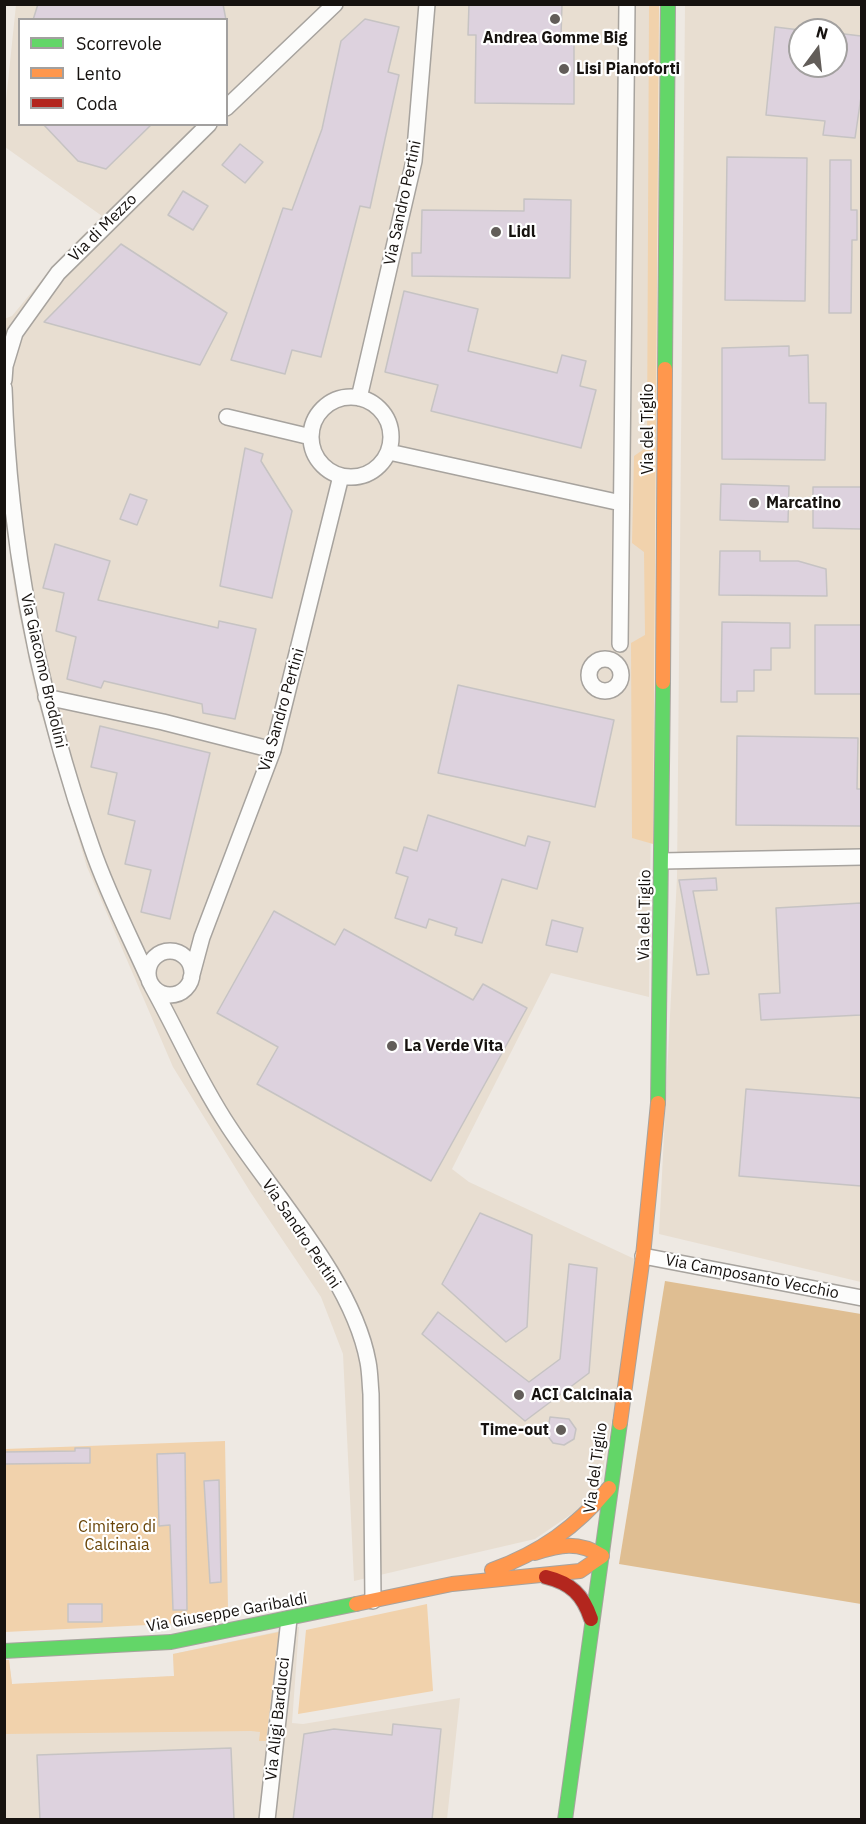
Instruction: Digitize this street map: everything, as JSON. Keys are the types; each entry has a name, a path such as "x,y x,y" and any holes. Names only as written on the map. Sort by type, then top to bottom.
{"main road":[{"name":"Via del Tiglio","path":"565,1820 591,1619 602,1556 609,1488 643,1256 658,1120 668,4"},
{"path":"535,1553 572,1529 609,1488"},
{"path":"558,1545 585,1545 602,1556 580,1571 452,1584 558,1545"},
{"path":"531,1575 557,1579 578,1590 584,1597 591,1619"},
{"name":"Via Giuseppe Garibaldi","path":"4,1650 171,1642 452,1584"}],"street":[{"path":"228,106 336,4"},
{"name":"Via Sandro Pertini","path":"359,398 414,162 427,4"},
{"path":"620,644 616,651 597,661 590,668 589,674 594,687 605,691 612,689 618,684 621,673 627,4"},
{"name":"Via di Mezzo","path":"10,335 58,273 207,126"},
{"path":"4,380 10,335"},
{"name":"Via Giacomo Brodolini","path":"4,388 10,486 25,593 46,697 92,849 150,982"},
{"path":"344,398 359,398 370,403 384,415 391,434 390,452 374,470 357,477 341,476 331,472 319,461 311,437 318,415 323,408 344,398"},
{"path":"227,417 311,437"},
{"path":"390,452 621,503"},
{"name":"Via Sandro Pertini","path":"176,1029 176,1011 188,983 202,936 273,750 341,476"},
{"path":"604,659 614,662 621,673"},
{"path":"46,697 163,722 273,750"},
{"path":"662,861 861,858"},
{"path":"133,942 148,952 166,952 184,956 189,963 188,983 168,995 150,982 151,962 166,952 189,946 202,936"},
{"name":"Via Sandro Pertini","path":"150,982 202,1083 318,1254 335,1282 359,1332 368,1362 371,1394 373,1601"},
{"name":"Via Camposanto Vecchio","path":"643,1256 861,1298"},
{"name":"Via Aligi Barducci","path":"267,1820 289,1619"}],"shaded area":[{"path":"16,5 659,5 649,997 551,973 452,1169 469,1182 641,1262 598,1496 535,1539 354,1581 343,1354 321,1297 251,1193 173,1067 87,867 37,699 15,594 5,510 4,319 12,316 60,258 102,216 5,147 5,110"},
{"path":"685,5 861,5 861,1282 659,1234 677,877"},
{"path":"665,1281 861,1314 861,1604 619,1564"},
{"path":"299,1627 292,1723 303,1724 460,1698 447,1819 5,1819 4,1660 9,1660 12,1684 174,1676 173,1654"}],"green space":[{"path":"659,4 653,844 632,838 631,643 645,635 644,552 632,543 634,456 647,447 649,5"},
{"name":"Cimitero di Calcinaia","path":"225,1441 228,1610 168,1624 5,1632 5,1449"},
{"path":"427,1604 433,1691 298,1714 306,1630"},
{"path":"279,1632 266,1741 259,1741 260,1732 251,1731 5,1734 4,1660 9,1660 12,1684 174,1676 173,1654"}],"building":[{"path":"38,4 223,4 226,18 34,18"},
{"path":"469,4 562,4 561,36 574,36 574,104 475,103 476,35 468,35"},
{"path":"365,19 399,27 388,72 399,75 370,208 360,206 321,357 292,350 285,374 231,360 283,208 292,210 322,129 341,41"},
{"path":"775,27 788,29 788,78 848,78 848,34 861,36 861,97 855,138 823,135 825,121 766,115"},
{"path":"45,126 150,126 106,169 78,161"},
{"path":"240,144 263,162 245,183 222,165"},
{"path":"727,157 807,158 805,301 725,300"},
{"path":"830,160 851,160 851,210 857,210 857,240 852,240 851,313 829,313"},
{"path":"183,191 208,206 193,230 168,215"},
{"name":"Lidl","path":"524,199 571,200 570,278 412,276 412,253 421,253 422,210 524,211"},
{"path":"121,244 227,313 200,365 44,322"},
{"path":"404,291 478,309 468,351 557,373 562,355 586,361 580,386 596,390 581,448 431,411 438,385 385,372"},
{"path":"789,346 789,356 808,355 809,403 826,403 825,460 722,459 722,348"},
{"path":"245,448 263,454 261,461 292,511 272,598 220,586"},
{"name":"Marcatino","path":"721,484 789,486 788,522 720,520"},
{"path":"813,487 861,487 861,529 813,528"},
{"path":"130,494 147,500 137,525 120,519"},
{"path":"55,544 110,561 98,600 218,628 219,621 256,629 235,719 203,713 202,704 104,681 101,688 67,679 76,637 56,631 64,593 43,588"},
{"path":"720,551 760,551 760,561 798,561 826,569 827,596 719,595"},
{"path":"722,622 790,623 790,648 771,648 771,670 754,670 754,691 737,691 737,702 721,702"},
{"path":"815,625 861,625 861,694 815,694"},
{"path":"458,685 614,720 595,807 438,773"},
{"path":"100,726 210,753 170,919 141,912 151,870 125,864 135,821 108,814 117,773 91,767"},
{"path":"737,736 858,738 857,789 861,789 861,826 736,825"},
{"path":"428,815 525,846 528,836 550,842 537,889 502,879 482,943 455,935 457,928 429,919 426,928 395,918 408,877 396,873 404,847 417,851"},
{"path":"716,878 717,890 693,891 709,974 697,975 679,880"},
{"path":"861,903 861,1015 761,1020 759,994 780,993 776,908"},
{"name":"La Verde Vita","path":"274,911 335,945 344,929 473,1000 483,984 527,1008 431,1181 257,1084 278,1047 217,1013"},
{"path":"552,920 583,928 577,952 546,945"},
{"path":"746,1089 861,1098 861,1186 739,1176"},
{"path":"480,1213 532,1235 527,1327 506,1342 442,1284"},
{"path":"569,1264 597,1268 589,1373 525,1421 422,1334 438,1312 529,1382 560,1359"},
{"path":"550,1417 569,1419 576,1429 574,1439 564,1445 553,1443 547,1435"},
{"path":"75,1448 90,1448 90,1463 4,1464 4,1452 75,1451"},
{"path":"185,1453 187,1610 173,1610 170,1525 159,1526 157,1454"},
{"path":"219,1480 221,1582 210,1583 204,1481"},
{"path":"68,1604 102,1604 102,1622 68,1622"},
{"path":"393,1724 441,1729 432,1820 293,1820 304,1734 334,1729 392,1735"},
{"path":"231,1748 234,1820 40,1820 37,1755"}],"traffic: fast":[{"path":"665,369 668,4"},
{"path":"658,1103 663,682"},
{"path":"565,1820 620,1423"},
{"path":"4,1651 171,1642 356,1604"}],"traffic: slow":[{"path":"663,682 665,369"},
{"path":"620,1423 643,1256 658,1103"},
{"path":"492,1570 526,1556 556,1537 584,1515 609,1488"},
{"path":"356,1604 452,1584 580,1571 602,1556 577,1546 553,1548 535,1553"}],"traffic: jam":[{"path":"546,1577 575,1591 584,1603 591,1619"}],"place":[{"name":"Andrea Gomme Big","path":"555,19"},
{"name":"Lisi Pianoforti","path":"564,69"},
{"name":"Lidl","path":"496,232"},
{"name":"Marcatino","path":"754,503"},
{"name":"La Verde Vita","path":"392,1046"},
{"name":"ACI Calcinaia","path":"519,1395"},
{"name":"Time-out","path":"561,1430"}]}
